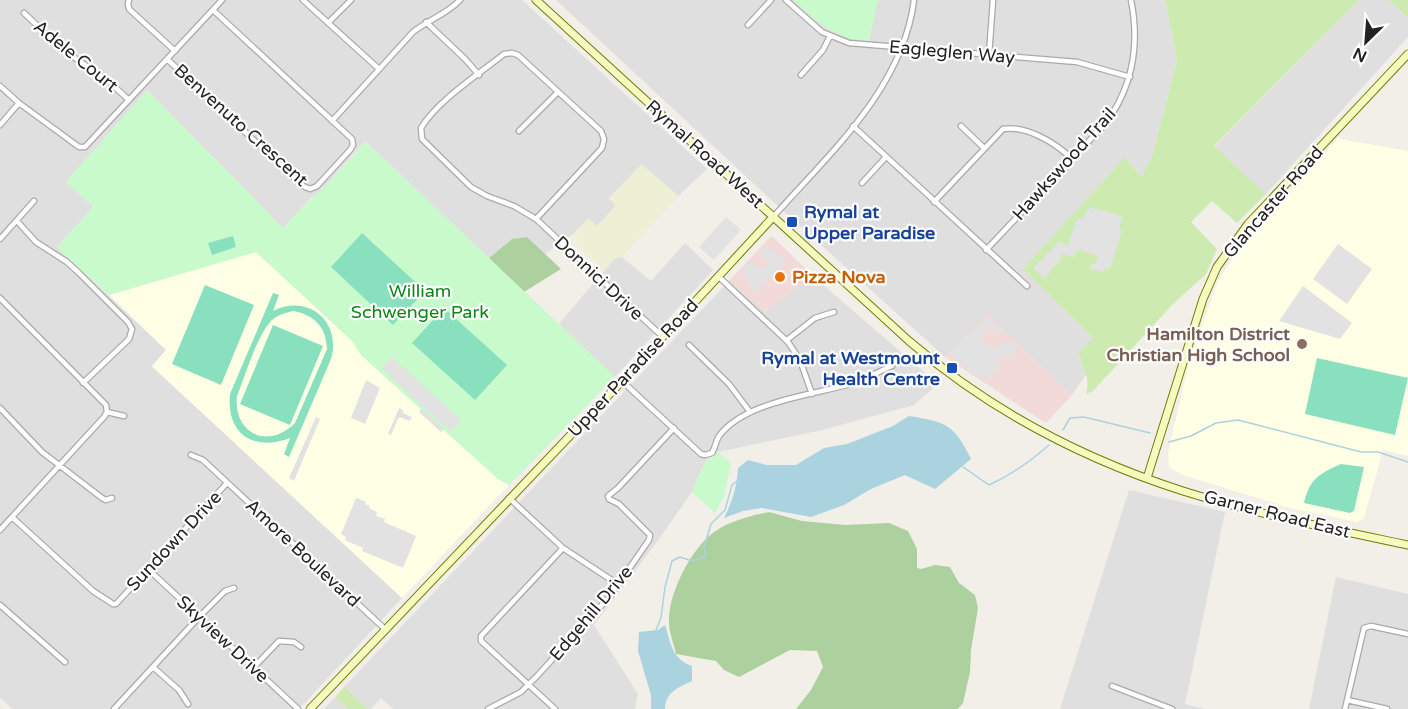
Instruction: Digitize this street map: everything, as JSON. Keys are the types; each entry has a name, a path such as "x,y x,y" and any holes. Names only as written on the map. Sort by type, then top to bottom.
{"main road":[{"name":"Rymal Road West","path":"536,0 890,324 954,377 994,404 1063,443 1147,478"},
{"name":"Glancaster Road","path":"1147,478 1200,309 1219,264 1248,224 1408,54"},
{"name":"Upper Paradise Road","path":"310,709 720,277 774,216"},
{"name":"Garner Road East","path":"1147,478 1256,512 1408,545"}],"street":[{"path":"129,0 129,9 175,51"},
{"path":"0,86 19,103 83,148 222,0"},
{"path":"303,0 379,69"},
{"path":"328,23 351,0"},
{"path":"333,121 412,32 453,8 460,0"},
{"path":"748,25 771,0"},
{"name":"Eagleglen Way","path":"786,0 816,27 830,36 849,43 1077,62 1130,77"},
{"name":"Upper Paradise Road","path":"774,216 853,126 885,83 910,26 914,0"},
{"path":"989,55 993,0"},
{"name":"Hawkswood Trail","path":"986,250 1115,111 1130,77 1134,56 1135,39 1131,0"},
{"name":"Benvenuto Crescent","path":"167,59 303,186 310,189 317,186 353,146 352,139 213,10"},
{"name":"Adele Court","path":"24,13 63,50 106,79 129,100"},
{"path":"426,22 465,59 478,75"},
{"path":"801,75 823,50 830,36"},
{"name":"Donnici Drive","path":"536,219 604,144 601,131 518,55 504,54 461,87 425,121 421,128 422,139 471,187 514,206 536,219 663,337"},
{"path":"519,131 558,92"},
{"path":"0,125 19,103"},
{"path":"853,126 1027,286"},
{"path":"961,126 984,148"},
{"path":"934,202 1003,129 1025,131 1045,139 1072,159"},
{"path":"862,183 886,157"},
{"path":"0,238 34,201"},
{"path":"16,221 36,242 68,262 128,322 132,331 129,339 83,383"},
{"path":"720,277 786,340 800,360 812,394"},
{"path":"0,298 106,405 107,412 0,530"},
{"path":"786,340 815,318 834,312"},
{"path":"688,345 729,384 750,412"},
{"path":"622,381 701,454 709,455 726,429 750,412 858,381 892,366"},
{"path":"0,408 42,452 59,466 102,498 106,500 112,498"},
{"path":"107,412 124,416"},
{"name":"Edgehill Drive","path":"488,709 513,697 528,684 619,585 649,540 650,535 608,496 674,428"},
{"name":"Amore Boulevard","path":"191,455 200,458 386,630"},
{"name":"Sundown Drive","path":"12,518 93,591 113,604 118,602 227,483"},
{"path":"510,498 563,548 619,585"},
{"path":"555,709 482,640 481,636 563,548"},
{"name":"Skyview Drive","path":"148,569 298,709"},
{"path":"114,709 199,617 225,591 234,588"},
{"path":"0,605 65,662"},
{"path":"1345,709 1364,628 1371,626 1408,633"},
{"path":"254,667 279,640 294,642 301,647"},
{"path":"153,667 179,690 188,704"},
{"path":"1113,686 1172,709"},
{"path":"1347,700 1387,709"}],"shaded area":[{"path":"0,0 522,0 707,169 678,196 641,165 609,199 616,205 597,226 588,219 573,234 545,254 527,237 512,239 489,258 365,141 320,192 311,198 283,228 147,90 66,182 93,207 57,247 166,350 152,367 402,598 299,709 12,709 0,698"},
{"path":"556,0 1165,0 1177,60 1152,157 1141,177 1126,158 1093,339 1082,365 1087,373 1072,395 987,315 945,357"},
{"path":"1359,0 1388,0 1408,17 1408,37 1266,194 1214,147"},
{"name":"Hamilton District Christian High School","path":"1339,137 1408,151 1408,456 1383,450 1364,518 1357,522 1290,508 1183,475 1169,467 1168,453 1188,366 1218,280 1251,232"},
{"path":"642,164 678,196 622,257 615,259 604,270 575,244 579,240 573,234 589,219 597,226 616,206 609,198"},
{"path":"1090,207 1122,216 1119,230 1122,231 1110,269 1105,268 1103,272 1090,269 1098,256 1077,249 1074,257 1060,255 1061,260 1045,279 1033,268 1060,241 1065,245 1069,244 1077,217 1082,219"},
{"path":"726,217 741,230 714,260 699,247"},
{"path":"770,237 773,237 813,276 766,312 732,283 731,279"},
{"path":"685,243 713,270 615,377 559,324 615,258 622,257 651,281"},
{"path":"1338,244 1372,269 1347,304 1313,279"},
{"path":"766,246 787,260 756,293 741,272 750,262 762,270 768,264 759,253"},
{"path":"256,252 352,341 361,355 498,479 509,485 402,598 152,366 166,350 109,295"},
{"path":"813,276 938,384 914,405 822,430 718,452 706,460 692,492 594,625 638,694 635,709 393,709 381,698 371,709 368,709 344,687 731,279 766,311"},
{"path":"1303,286 1352,323 1340,339 1279,321"},
{"path":"987,314 1072,395 1046,423 945,357"},
{"path":"987,317 1004,332 1001,335 990,328 980,340 994,350 1003,341 1008,345 1011,341 1018,348 1008,358 1005,354 998,361 1002,364 988,380 984,377 982,380 949,354"},
{"path":"392,357 461,420 451,431 446,427 448,423 444,426 388,375 390,370 387,373 382,368"},
{"path":"366,380 380,388 365,424 351,418"},
{"path":"399,408 403,410 403,413 412,417 410,421 399,417 391,435 388,434"},
{"path":"421,408 444,429 441,432 419,412"},
{"path":"316,417 320,419 294,481 289,478"},
{"path":"1129,490 1225,512 1185,704 1206,709 1060,709"},
{"path":"356,498 366,502 369,508 377,512 376,516 385,519 384,522 416,536 403,568 362,551 363,548 345,540 346,537 341,534"},
{"path":"1336,577 1408,594 1408,709 1309,709"},
{"path":"335,697 348,709 324,709"}],"green space":[{"path":"793,0 878,0 869,41 857,40 837,33 819,22"},
{"path":"1165,0 1359,0 1214,146 1266,194 1237,223 1212,201 1191,222 1217,249 1206,274 1173,304 1093,391 1086,394 1087,380 1081,361 1083,359 1078,354 1093,338 1023,269 1125,157 1141,177 1152,157 1177,60"},
{"path":"1388,0 1408,0 1408,17"},
{"name":"William Schwenger Park","path":"147,90 283,228 346,164 365,141 615,377 509,485 498,479 361,355 352,341 256,252 109,295 57,247 93,207 66,182"},
{"path":"362,233 425,291 393,325 331,267"},
{"path":"233,236 236,247 212,255 208,243"},
{"path":"527,237 561,269 524,292 489,258 512,239"},
{"path":"205,285 254,305 221,385 172,364"},
{"path":"273,293 279,295 273,311 286,306 298,306 319,314 327,323 332,333 331,359 289,457 284,454 290,438 265,443 254,441 238,429 230,408 230,394","holes":["293,311 318,323 324,334 327,349 295,423 274,436 254,434 246,428 237,409 237,396 248,367 256,346 271,321"]},
{"path":"444,308 507,365 475,400 412,343"},
{"path":"273,325 323,346 290,425 240,404"},
{"path":"1317,358 1408,378 1395,435 1305,414"},
{"path":"718,452 731,463 724,496 715,513 692,492 706,460"},
{"path":"1341,464 1364,467 1354,511 1350,513 1304,503 1309,488 1316,478"},
{"path":"769,512 802,521 845,525 889,523 908,531 917,549 917,568 935,565 950,567 959,583 975,595 978,608 970,672 963,703 958,709 796,709 811,690 823,667 817,651 790,650 739,677 724,670 716,661 676,654 670,630 670,611 676,588 694,553 709,536 722,527"},
{"path":"344,687 368,709 348,709 335,697"}],"water":[{"path":"909,416 932,420 948,427 959,438 971,459 935,489 905,475 871,489 844,505 811,517 762,508 743,511 724,518 734,494 738,468 748,460 767,465 796,465 824,448 847,444 893,426"},
{"path":"665,625 676,655 692,666 692,681 677,688 670,695 665,709 651,709 651,695 638,651 639,632 658,630"}],"waterway":[{"path":"1063,430 1070,418 1084,417 1150,433"},
{"path":"1169,442 1191,436 1216,423 1238,420 1361,452 1378,452 1408,462"},
{"path":"963,467 989,485 1005,477 1049,445"},
{"path":"656,630 661,618 665,587 672,561 680,557 692,561 706,556 704,547 711,524 725,510 732,485 737,481"}],"place":[{"name":"Rymal at Upper Paradise","path":"792,222"},
{"name":"Pizza Nova","path":"780,277"},
{"name":"Hamilton District Christian High School","path":"1302,344"},
{"name":"Rymal at Westmount Health Centre","path":"952,368"}]}
